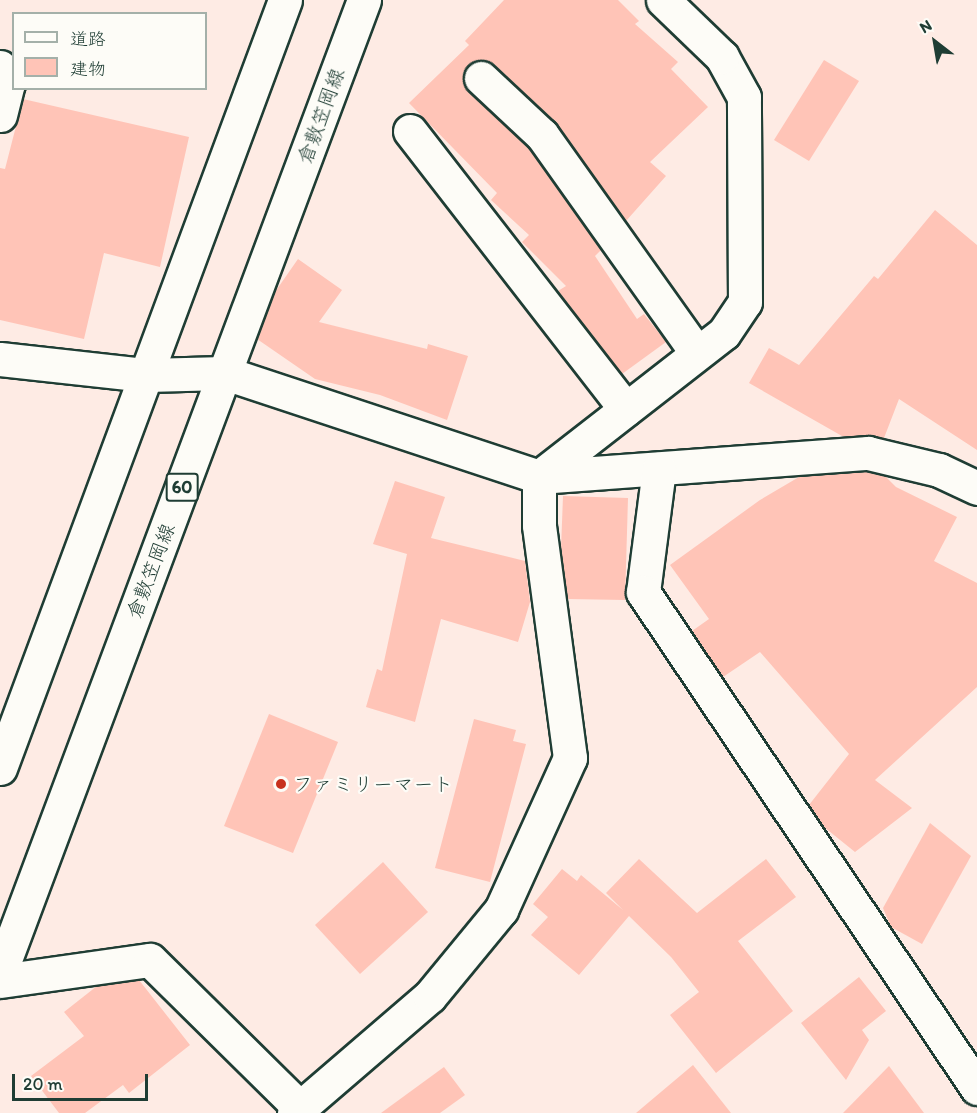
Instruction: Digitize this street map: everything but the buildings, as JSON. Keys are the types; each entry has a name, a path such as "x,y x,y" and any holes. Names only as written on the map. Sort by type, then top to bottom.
{"street":[{"path":"0,768 285,0"},
{"name":"倉敷笠岡線","path":"0,973 364,0"},
{"path":"539,477 724,333 745,302 744,97 722,57 663,0"},
{"path":"0,68 8,83 0,115"},
{"path":"481,78 542,135 697,353"},
{"path":"410,131 626,410"},
{"path":"0,359 146,375 225,373 539,477 868,453 939,470 977,488"},
{"path":"659,469 643,592 977,1088"},
{"path":"0,981 150,960 297,1110 430,996 501,910 570,758 539,525 539,477"}],"place":[{"name":"ファミリーマート","path":"281,784"}]}
